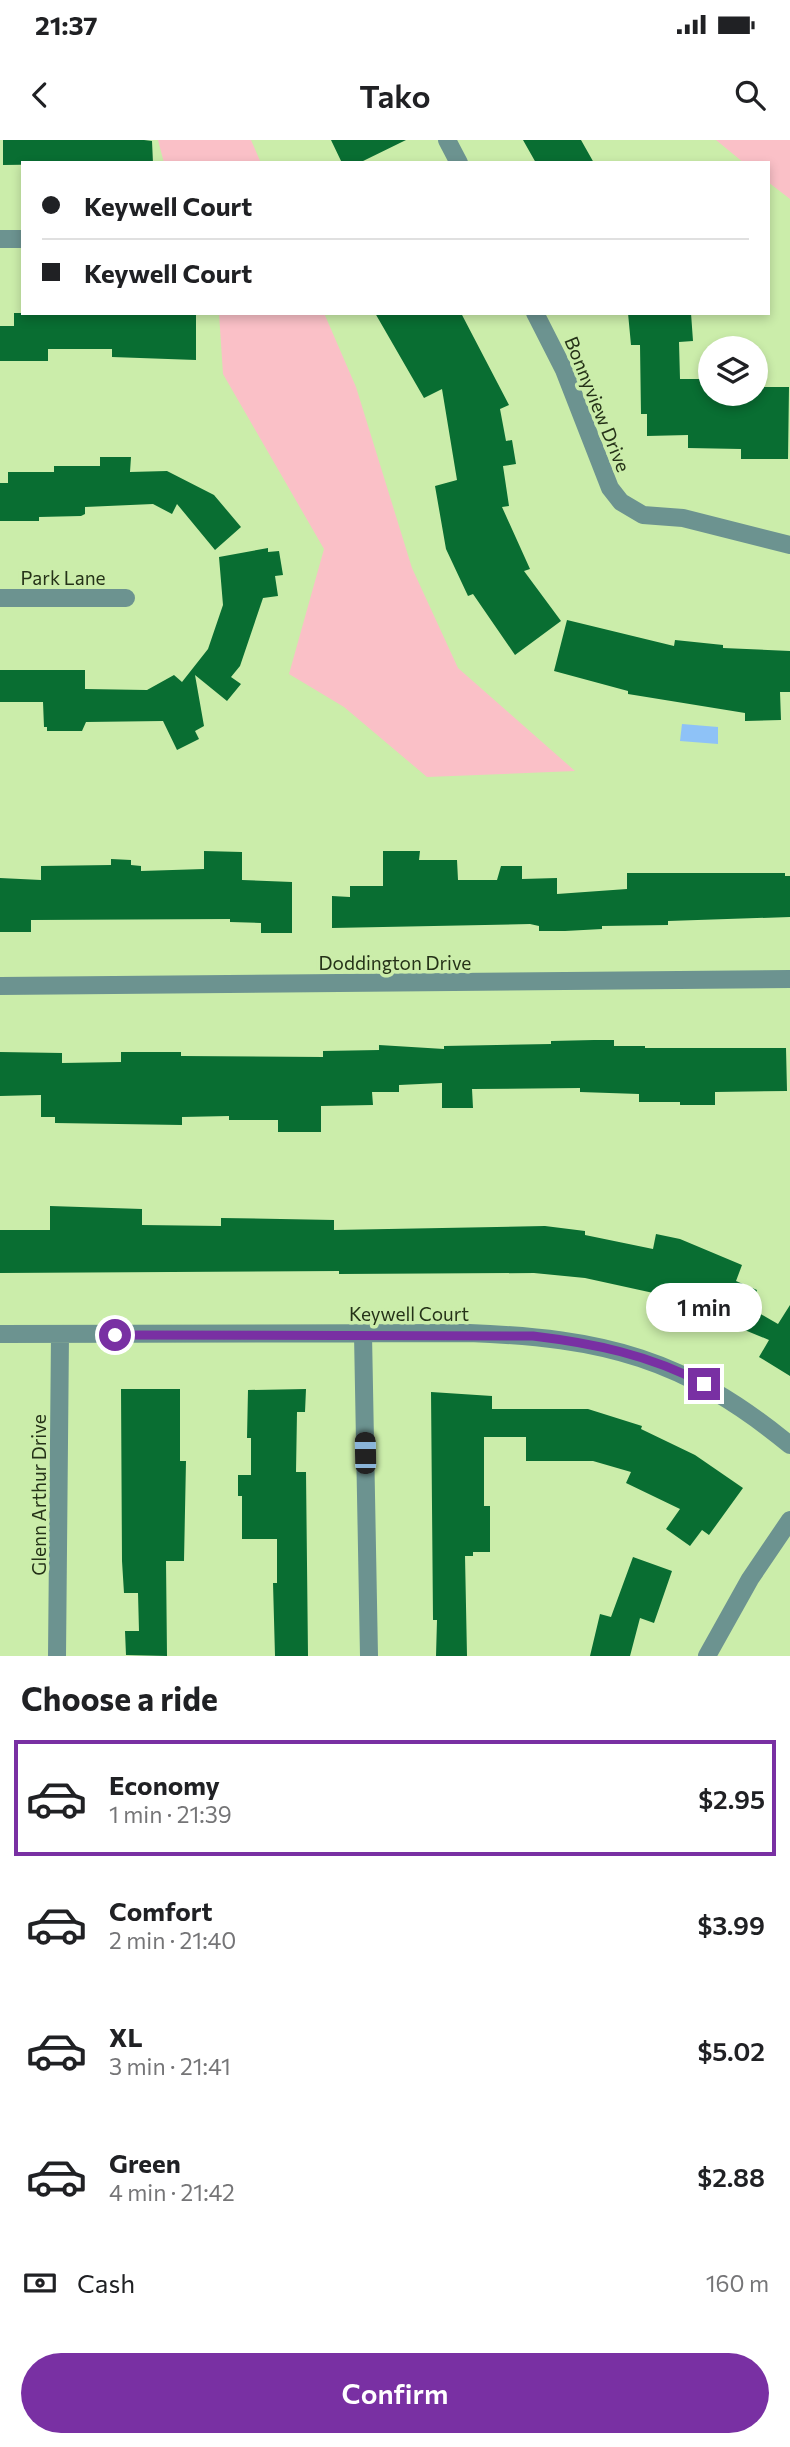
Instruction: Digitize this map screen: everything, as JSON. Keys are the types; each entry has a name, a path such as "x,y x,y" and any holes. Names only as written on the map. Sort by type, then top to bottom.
{"street":[{"path":"447,140 458,161"},
{"path":"0,239 21,239"},
{"name":"Bonnyview Drive","path":"537,315 564,370 610,488 621,502 643,515 683,518 790,545"},
{"name":"Park Lane","path":"0,598 127,598"},
{"name":"Doddington Drive","path":"0,986 790,979"},
{"name":"Keywell Court","path":"0,1334 533,1336 583,1342 682,1372 726,1397 790,1445"},
{"path":"363,1334 369,1656"},
{"name":"Glenn Arthur Drive","path":"57,1656 60,1335"},
{"path":"707,1656 750,1580 790,1520"}],"shaded area":[{"path":"158,140 251,140 260,161 163,161"},
{"path":"716,140 790,140 790,199 770,184 770,161 742,161"},
{"path":"219,315 325,315 356,387 412,568 458,668 575,771 427,777 344,707 289,674 324,549 223,374"}],"water":[{"path":"682,724 718,727 718,744 680,741"}],"building":[{"path":"3,140 152,141 153,161 21,161 21,165 3,165"},
{"path":"331,140 406,140 363,161 341,161"},
{"path":"523,140 581,140 593,161 535,161"},
{"path":"14,313 196,315 196,360 112,357 112,349 48,349 48,361 0,361 0,326 14,326"},
{"path":"376,315 462,315 509,405 500,409 506,441 512,440 516,464 503,466 509,506 502,507 530,569 524,571 561,621 515,655 473,594 468,596 446,549 435,486 457,480 442,389 424,398"},
{"path":"628,315 691,315 693,341 679,342 680,379 698,379 698,406 768,406 768,387 789,387 788,459 741,459 741,449 688,448 688,435 647,436 647,414 641,414 640,345 631,345"},
{"path":"100,457 131,457 130,472 167,471 214,495 241,527 215,550 177,504 172,514 153,504 85,507 85,514 81,516 39,517 39,521 0,521 0,483 8,483 8,472 54,472 54,466 100,466"},
{"path":"268,548 268,552 279,551 283,575 275,576 278,596 263,598 240,666 231,677 241,684 227,701 195,675 204,726 195,731 199,739 177,750 163,721 86,722 82,731 47,731 47,727 44,727 43,702 0,702 0,670 85,670 85,689 147,690 174,675 182,682 208,649 223,605 219,557"},
{"path":"567,620 674,646 675,640 723,645 723,648 790,651 790,692 780,692 781,720 745,721 745,713 628,694 628,691 554,671"},
{"path":"204,851 242,852 242,880 292,882 292,933 261,933 261,923 230,922 230,919 31,920 31,932 0,932 0,878 41,880 41,866 111,865 111,859 131,860 131,865 141,866 141,871 204,869"},
{"path":"383,851 420,851 419,860 457,860 458,880 497,880 501,866 522,866 522,879 557,878 557,894 627,889 627,873 785,873 785,876 790,876 790,917 668,921 668,925 602,926 602,929 565,931 539,931 539,926 530,924 332,928 332,896 350,897 350,886 383,886"},
{"path":"614,1040 614,1046 645,1048 786,1048 787,1091 715,1092 715,1105 680,1105 680,1102 639,1102 639,1094 580,1092 580,1088 472,1089 473,1108 442,1108 442,1083 399,1085 399,1092 372,1092 373,1105 321,1106 321,1132 278,1132 278,1120 229,1120 229,1116 182,1117 182,1125 55,1123 55,1117 41,1117 41,1095 0,1096 0,1052 62,1053 62,1063 121,1062 121,1052 181,1052 181,1056 323,1057 323,1051 379,1050 379,1045 444,1049 444,1046"},
{"path":"50,1206 142,1209 142,1225 221,1226 221,1218 334,1220 334,1230 545,1226 585,1231 585,1235 653,1249 656,1234 680,1239 742,1265 736,1281 757,1290 750,1308 778,1324 790,1305 790,1376 759,1357 769,1340 696,1310 699,1303 585,1278 534,1273 339,1274 339,1271 0,1273 0,1230 50,1230"},
{"path":"121,1389 180,1389 180,1461 186,1461 184,1561 166,1561 167,1656 126,1655 125,1631 139,1631 138,1593 124,1593"},
{"path":"306,1389 305,1412 297,1412 296,1472 306,1472 308,1656 275,1656 273,1583 277,1583 277,1539 242,1539 242,1496 238,1496 238,1475 251,1475 251,1438 247,1438 248,1390"},
{"path":"431,1392 492,1396 492,1409 588,1409 642,1426 641,1429 695,1455 743,1488 709,1535 702,1530 690,1546 666,1529 680,1509 626,1483 631,1472 593,1461 526,1461 526,1437 484,1437 484,1506 490,1506 490,1552 473,1552 473,1556 465,1556 467,1656 436,1656 437,1620 433,1620"},
{"path":"633,1557 672,1571 654,1623 640,1618 630,1656 590,1656 600,1614 611,1617"}],"route":[{"path":"115,1335 469,1333 533,1336 583,1342 629,1354 682,1372 704,1384"}]}
